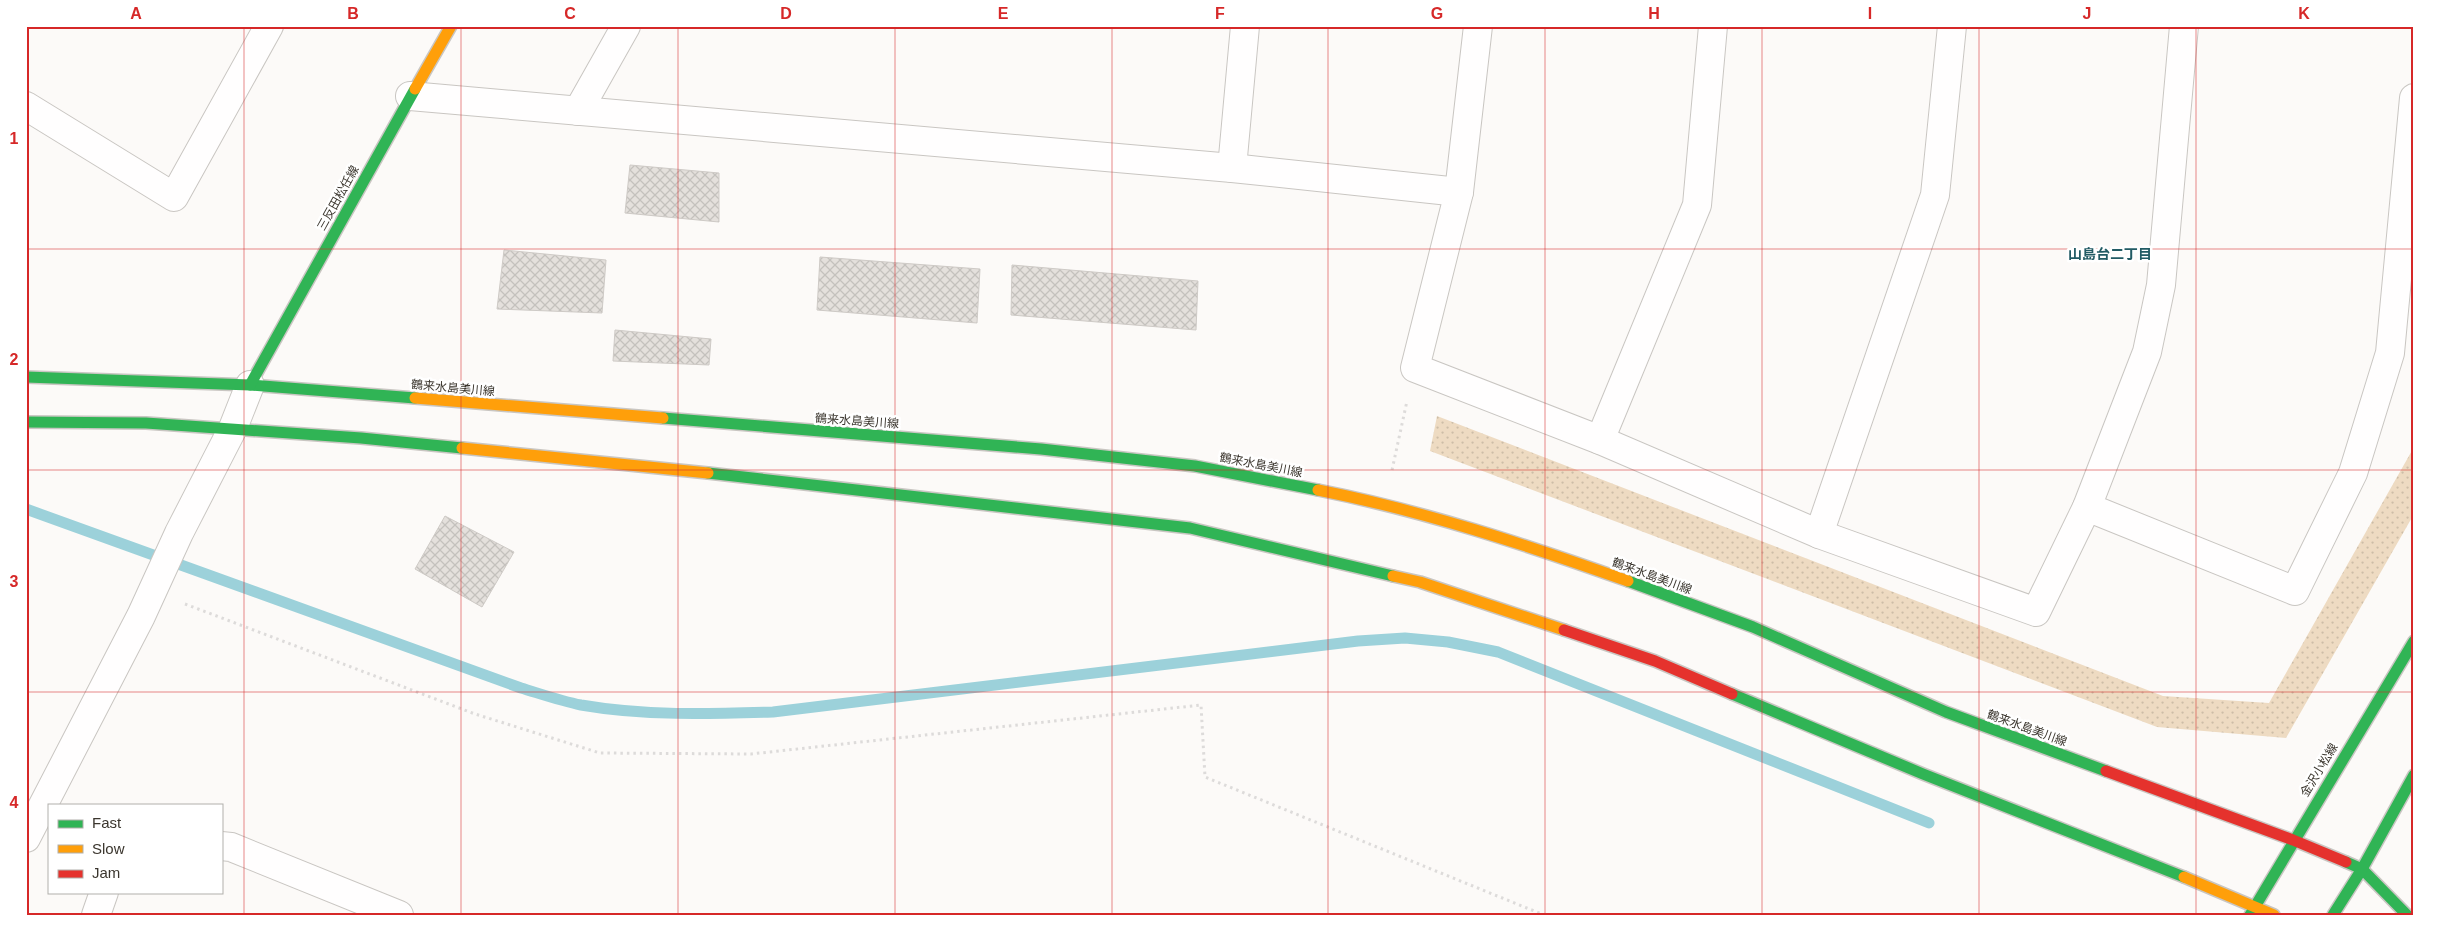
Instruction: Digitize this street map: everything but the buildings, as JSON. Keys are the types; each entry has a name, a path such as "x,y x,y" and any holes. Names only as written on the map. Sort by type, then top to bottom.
{"main road":[{"name":"三反田松任線","path":"250,385 410,96 451,26"},
{"name":"鶴来水島美川線","path":"26,377 250,385 1041,449 1195,466 1384,503 1550,553 1753,627 1946,712 2293,840 2362,869 2406,915"},
{"path":"26,422 146,423 361,438 799,482 1190,528 1420,582 1655,661 1923,774 2139,858 2253,911 2274,915"},
{"name":"金沢小松線","path":"2253,911 2293,840 2414,641"},
{"path":"2333,915 2362,869 2414,775"}],"street":[{"path":"26,106 174,197 269,26"},
{"path":"578,111 626,26"},
{"path":"1232,168 1245,26"},
{"path":"1478,26 1458,192 1415,368 1600,440 1818,534 2036,612 2087,507 2147,352 2159,294 2184,26"},
{"path":"1600,440 1697,205 1713,26"},
{"path":"1818,534 1935,196 1952,26"},
{"path":"410,96 1232,168 1458,192"},
{"path":"2087,507 2295,591 2353,473 2390,353 2414,98"},
{"path":"26,838 154,587 232,428 250,385"},
{"path":"222,846 232,847 399,915"},
{"path":"96,915 103,894"}],"path":[{"path":"1384,503 1415,368"},
{"path":"154,587 475,714 600,753 751,754 1200,705 1205,777 1544,915"}],"shaded area":[{"path":"1437,416 2163,696 2269,703 2414,447 2414,514 2286,738 2157,727 1430,451"}],"waterway":[{"path":"26,509 521,688 581,705 605,709 701,714 773,712 1358,641 1405,638 1448,642 1498,652 1929,823"}],"traffic: fast":[{"path":"250,385 415,89"},
{"path":"26,377 250,385 415,398"},
{"path":"663,418 1041,449 1195,466 1318,490"},
{"path":"26,422 146,423 361,438 462,448"},
{"path":"708,473 1190,528 1393,576"},
{"path":"1628,581 1753,627 1946,712 2106,771"},
{"path":"2250,915 2414,641"},
{"path":"1732,694 1923,774 2184,877"},
{"path":"2333,915 2362,869 2414,775"},
{"path":"2346,862 2362,869 2407,915"}],"traffic: slow":[{"path":"415,89 451,26"},
{"path":"415,398 663,418"},
{"path":"462,448 708,473"},
{"path":"1318,490 1358,498 1475,530 1628,581"},
{"path":"1393,576 1420,582 1564,630"},
{"path":"2184,877 2274,915"}],"traffic: jam":[{"path":"1564,630 1655,661 1732,694"},
{"path":"2106,771 2293,840 2346,862"}],"district":[{"name":"山島台二丁目","path":"2110,254"}]}
